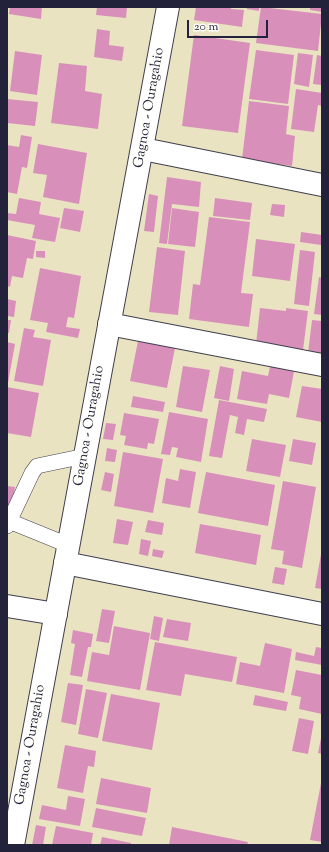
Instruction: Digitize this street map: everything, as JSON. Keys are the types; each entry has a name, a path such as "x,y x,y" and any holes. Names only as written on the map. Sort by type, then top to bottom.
{"main road":[{"name":"Gagnoa - Ouragahio","path":"13,845 109,324 143,149 168,7"},
{"path":"143,149 322,185"},
{"path":"109,324 322,365"},
{"path":"67,554 322,614"},
{"path":"7,606 56,614"}],"lane":[{"path":"67,554 8,524 37,466 85,456"}],"building":[{"path":"10,7 42,7 41,19 9,14"},
{"path":"97,7 127,7 126,18 96,15"},
{"path":"196,7 231,7 231,9 244,10 242,27 194,20"},
{"path":"247,7 259,7 259,11 247,9"},
{"path":"261,7 322,14 318,51 256,43"},
{"path":"310,7 322,7 322,12 310,10"},
{"path":"97,29 110,31 109,45 124,47 122,61 94,57"},
{"path":"194,35 250,43 238,133 182,126"},
{"path":"256,50 294,55 288,104 249,99"},
{"path":"15,51 42,55 37,95 10,91"},
{"path":"298,53 313,55 309,87 294,84"},
{"path":"317,55 322,56 322,85 313,84"},
{"path":"59,63 87,66 85,91 102,94 98,129 51,123"},
{"path":"296,89 322,93 322,106 318,105 314,132 291,129"},
{"path":"7,99 38,102 35,126 7,123"},
{"path":"249,101 289,106 286,134 295,136 292,166 242,159"},
{"path":"21,135 32,137 27,168 22,167 17,194 7,192 7,145 19,147"},
{"path":"38,144 87,153 79,204 43,197 47,175 33,173"},
{"path":"167,177 201,182 199,207 172,204 167,244 159,243"},
{"path":"149,194 158,196 154,232 144,231"},
{"path":"19,198 41,202 39,214 60,218 55,242 32,238 35,225 7,220 7,213 16,214"},
{"path":"215,198 252,203 250,220 213,216"},
{"path":"272,204 285,205 284,217 270,215"},
{"path":"64,208 84,211 80,232 60,228"},
{"path":"172,208 199,212 195,247 168,244"},
{"path":"209,217 250,222 241,293 253,294 249,327 189,319 193,284 200,285"},
{"path":"301,232 322,235 321,245 300,242"},
{"path":"7,235 36,241 33,259 27,258 23,278 12,276 10,287 7,286"},
{"path":"256,239 295,244 290,281 252,276"},
{"path":"157,247 185,251 178,315 149,312"},
{"path":"300,250 315,252 309,306 294,304"},
{"path":"36,251 45,251 45,258 36,257"},
{"path":"40,268 81,276 74,318 68,317 66,327 80,329 78,338 46,332 48,323 30,320"},
{"path":"319,277 322,278 322,315 314,314"},
{"path":"7,299 16,301 14,317 7,316"},
{"path":"260,308 286,311 286,308 308,311 303,350 256,344"},
{"path":"7,320 11,320 9,333 7,333"},
{"path":"312,320 322,321 322,355 308,353"},
{"path":"24,328 35,330 33,337 51,340 43,386 14,381"},
{"path":"138,341 175,348 167,388 130,381"},
{"path":"7,342 15,344 8,383 7,383"},
{"path":"271,362 295,366 289,398 269,394 267,404 237,399 242,371 268,376"},
{"path":"183,366 210,370 202,412 176,407"},
{"path":"220,366 234,369 229,401 214,398"},
{"path":"302,386 322,389 322,422 296,417"},
{"path":"7,387 39,393 31,437 7,433"},
{"path":"133,396 165,402 163,412 131,407"},
{"path":"219,400 267,409 264,422 247,419 244,435 235,433 238,417 230,415 222,458 209,456"},
{"path":"169,412 208,419 201,462 176,457 178,448 172,447 170,455 161,454"},
{"path":"124,413 159,419 154,444 148,443 147,449 124,445 126,436 120,435"},
{"path":"106,423 116,424 113,440 103,439"},
{"path":"252,439 286,445 280,477 246,471"},
{"path":"293,439 316,443 312,465 289,461"},
{"path":"107,448 117,450 115,462 105,461"},
{"path":"123,452 163,459 153,513 114,506"},
{"path":"180,469 196,472 190,508 162,503 166,478 178,481"},
{"path":"105,472 114,474 111,492 101,490"},
{"path":"206,472 275,485 268,526 198,513"},
{"path":"283,481 316,487 302,568 282,564 284,551 271,549"},
{"path":"7,486 15,487 11,512 7,511"},
{"path":"117,519 133,522 128,545 113,543"},
{"path":"148,520 164,523 162,535 145,532"},
{"path":"200,524 261,535 256,565 195,553"},
{"path":"141,539 151,541 148,556 139,554"},
{"path":"153,549 164,551 162,558 152,556"},
{"path":"322,554 322,589 315,588"},
{"path":"275,567 287,569 284,585 272,583"},
{"path":"102,609 115,611 109,643 96,641"},
{"path":"154,616 163,618 159,641 150,639"},
{"path":"167,619 191,623 188,641 163,637"},
{"path":"114,626 150,633 140,690 87,681 92,652 109,655"},
{"path":"73,630 93,634 91,647 88,647 82,677 70,675 75,644 71,643"},
{"path":"155,642 237,657 232,682 185,674 181,696 146,690"},
{"path":"265,643 292,649 284,693 236,684 240,662 260,666"},
{"path":"316,647 322,648 322,665 295,660 296,652 314,656"},
{"path":"296,670 322,675 322,714 299,709 301,697 291,695"},
{"path":"68,683 83,685 76,725 61,722"},
{"path":"86,689 107,693 98,738 78,734"},
{"path":"111,694 160,703 152,750 102,741"},
{"path":"255,695 288,702 286,711 253,705"},
{"path":"299,718 314,721 308,754 292,751"},
{"path":"322,738 322,754 318,753"},
{"path":"65,745 96,751 94,767 88,766 83,793 57,788"},
{"path":"101,778 151,788 147,813 96,804"},
{"path":"322,783 322,842 310,840"},
{"path":"68,796 85,799 80,826 39,819 42,805 66,810"},
{"path":"96,808 146,818 142,836 92,827"},
{"path":"36,825 46,827 43,845 32,845"},
{"path":"56,826 93,833 91,845 52,845"},
{"path":"172,827 248,842 247,845 169,845"},
{"path":"102,837 131,843 131,845 100,845"}]}
